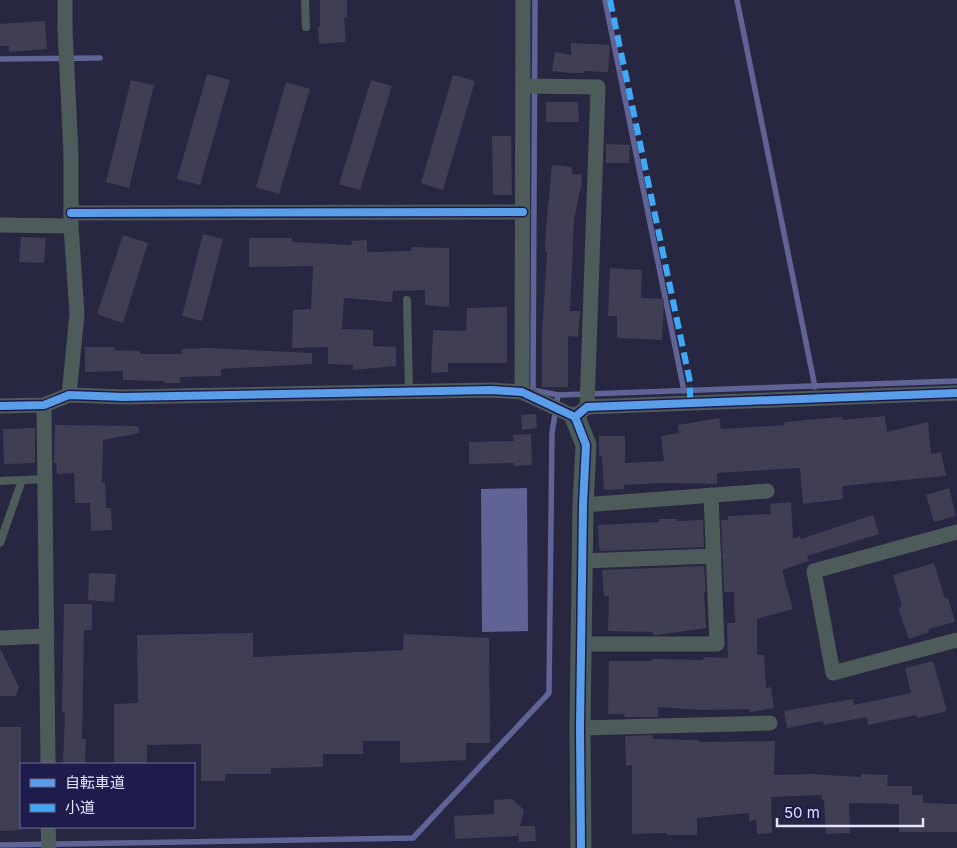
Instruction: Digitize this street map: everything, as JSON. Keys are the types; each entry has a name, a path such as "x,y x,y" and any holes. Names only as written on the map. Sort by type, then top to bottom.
{"street":[{"path":"65,0 71,154 71,219 77,314 69,395"},
{"path":"522,392 523,0"},
{"path":"523,86 598,87 581,412 586,445 582,561 581,848"},
{"path":"0,225 71,219 523,212"},
{"path":"0,406 44,405 69,395 124,397 492,390 522,392 581,412 957,393"},
{"path":"44,405 48,763"},
{"path":"583,505 767,491"},
{"path":"581,644 717,644 711,495"},
{"path":"957,532 814,571 833,673 957,640"},
{"path":"582,561 714,556"},
{"path":"0,638 46,636"},
{"path":"580,728 770,723"},
{"path":"48,828 48,848"}],"lane":[{"path":"305,0 306,27"},
{"path":"407,300 409,392"},
{"path":"0,481 45,479"},
{"path":"0,543 22,480"}],"water":[{"path":"527,488 528,631 482,632 481,489"}],"building":[{"path":"320,0 347,0 347,18 344,18 346,42 319,44"},
{"path":"45,21 47,49 9,52 9,46 0,46 0,24"},
{"path":"571,43 610,45 608,72 584,71 584,73 571,73 552,71 555,52 571,55"},
{"path":"207,74 230,80 200,185 177,179"},
{"path":"453,75 475,81 443,190 421,183"},
{"path":"131,80 154,85 129,188 106,182"},
{"path":"371,80 392,86 360,190 339,184"},
{"path":"286,82 310,89 279,194 256,187"},
{"path":"546,102 578,102 579,122 546,122"},
{"path":"492,136 511,136 512,195 493,195"},
{"path":"606,144 630,145 629,163 606,163"},
{"path":"552,165 572,167 572,174 582,175 581,190 574,220 570,311 580,311 578,337 568,336 568,387 542,387 542,335 547,252 545,252 546,227"},
{"path":"203,234 223,239 202,321 182,316"},
{"path":"123,235 148,243 123,323 97,314"},
{"path":"21,237 46,238 44,263 19,262"},
{"path":"249,238 292,238 292,242 352,245 351,241 367,240 367,252 411,251 411,247 449,248 449,307 425,305 425,290 393,291 392,302 344,298 342,329 373,330 373,346 396,347 396,366 353,370 353,365 328,364 328,347 292,348 293,310 311,309 313,266 249,267"},
{"path":"610,268 642,270 641,298 664,299 662,340 617,338 617,316 608,316"},
{"path":"507,307 507,363 448,363 448,372 431,373 433,330 466,331 467,308"},
{"path":"85,347 115,347 114,350 140,351 140,354 182,354 182,349 206,348 312,353 312,364 221,369 221,376 180,377 180,383 123,380 123,371 85,372"},
{"path":"536,414 537,428 522,430 521,415"},
{"path":"885,416 887,432 928,422 931,454 941,452 946,476 842,486 843,499 803,504 800,468 717,473 717,484 662,483 624,485 624,489 604,490 602,456 599,456 599,436 625,436 625,463 664,461 661,436 679,433 678,425 719,418 721,429 785,425 784,422 842,417 842,420"},
{"path":"55,425 138,426 139,433 103,440 102,483 105,483 106,508 111,508 112,530 91,531 90,503 75,503 74,473 57,474 56,463 54,463"},
{"path":"35,428 35,463 4,464 3,429"},
{"path":"531,434 532,465 514,466 514,463 469,464 469,442 514,441 513,435"},
{"path":"949,488 956,516 934,522 926,495"},
{"path":"791,502 793,539 800,536 801,539 873,515 879,534 807,556 809,561 782,570 793,609 757,619 757,655 764,655 766,688 771,687 774,708 750,712 749,709 702,710 658,707 658,717 625,717 624,714 608,714 609,661 652,661 652,659 703,660 704,657 728,658 727,623 735,623 734,592 724,592 721,520 728,520 728,516 771,514 770,504"},
{"path":"659,519 677,519 677,521 703,520 704,547 601,551 599,548 598,525 659,522"},
{"path":"934,563 945,599 948,598 955,622 928,629 929,632 909,639 898,608 902,607 893,575"},
{"path":"704,566 706,628 657,635 653,635 653,632 608,631 609,596 604,596 602,570"},
{"path":"89,573 116,574 114,602 88,600"},
{"path":"64,604 92,604 92,630 84,630 82,739 86,739 85,763 63,763 65,712 62,712"},
{"path":"253,633 253,657 403,650 404,634 489,638 490,743 466,743 466,760 400,763 400,741 363,741 363,754 323,754 323,767 271,768 271,774 225,774 225,781 201,781 201,744 147,745 147,763 114,763 114,704 138,703 137,635"},
{"path":"0,648 19,687 16,696 0,696"},
{"path":"933,661 947,711 917,718 916,715 868,725 867,717 824,725 823,721 787,728 784,711 853,699 854,705 911,693 905,668"},
{"path":"0,727 21,727 21,830 0,831"},
{"path":"653,735 653,739 699,740 699,742 775,741 774,775 813,774 861,777 861,774 888,775 887,786 912,786 912,795 923,795 923,803 957,804 957,832 899,832 899,804 849,803 850,833 826,834 822,795 771,797 772,833 757,834 756,820 749,821 749,813 697,818 697,835 667,835 667,833 632,834 632,765 626,766 625,736"},
{"path":"512,799 524,810 520,826 535,826 536,841 519,842 518,832 517,836 455,839 454,816 494,814 494,800"}],"waterway":[{"path":"0,845 413,838 549,693 552,433 558,395 533,390 535,0"},
{"path":"605,0 684,391"},
{"path":"737,0 815,387"},
{"path":"0,59 100,58"},
{"path":"558,395 957,381"}],"marked path":[{"path":"610,0 690,382 690,402"}],"cycle path":[{"path":"71,213 523,212"},
{"path":"0,406 44,405 69,395 124,397 492,390 522,392 575,417 587,407 957,393"},
{"path":"575,417 586,445 583,505 580,728 581,848"}]}
